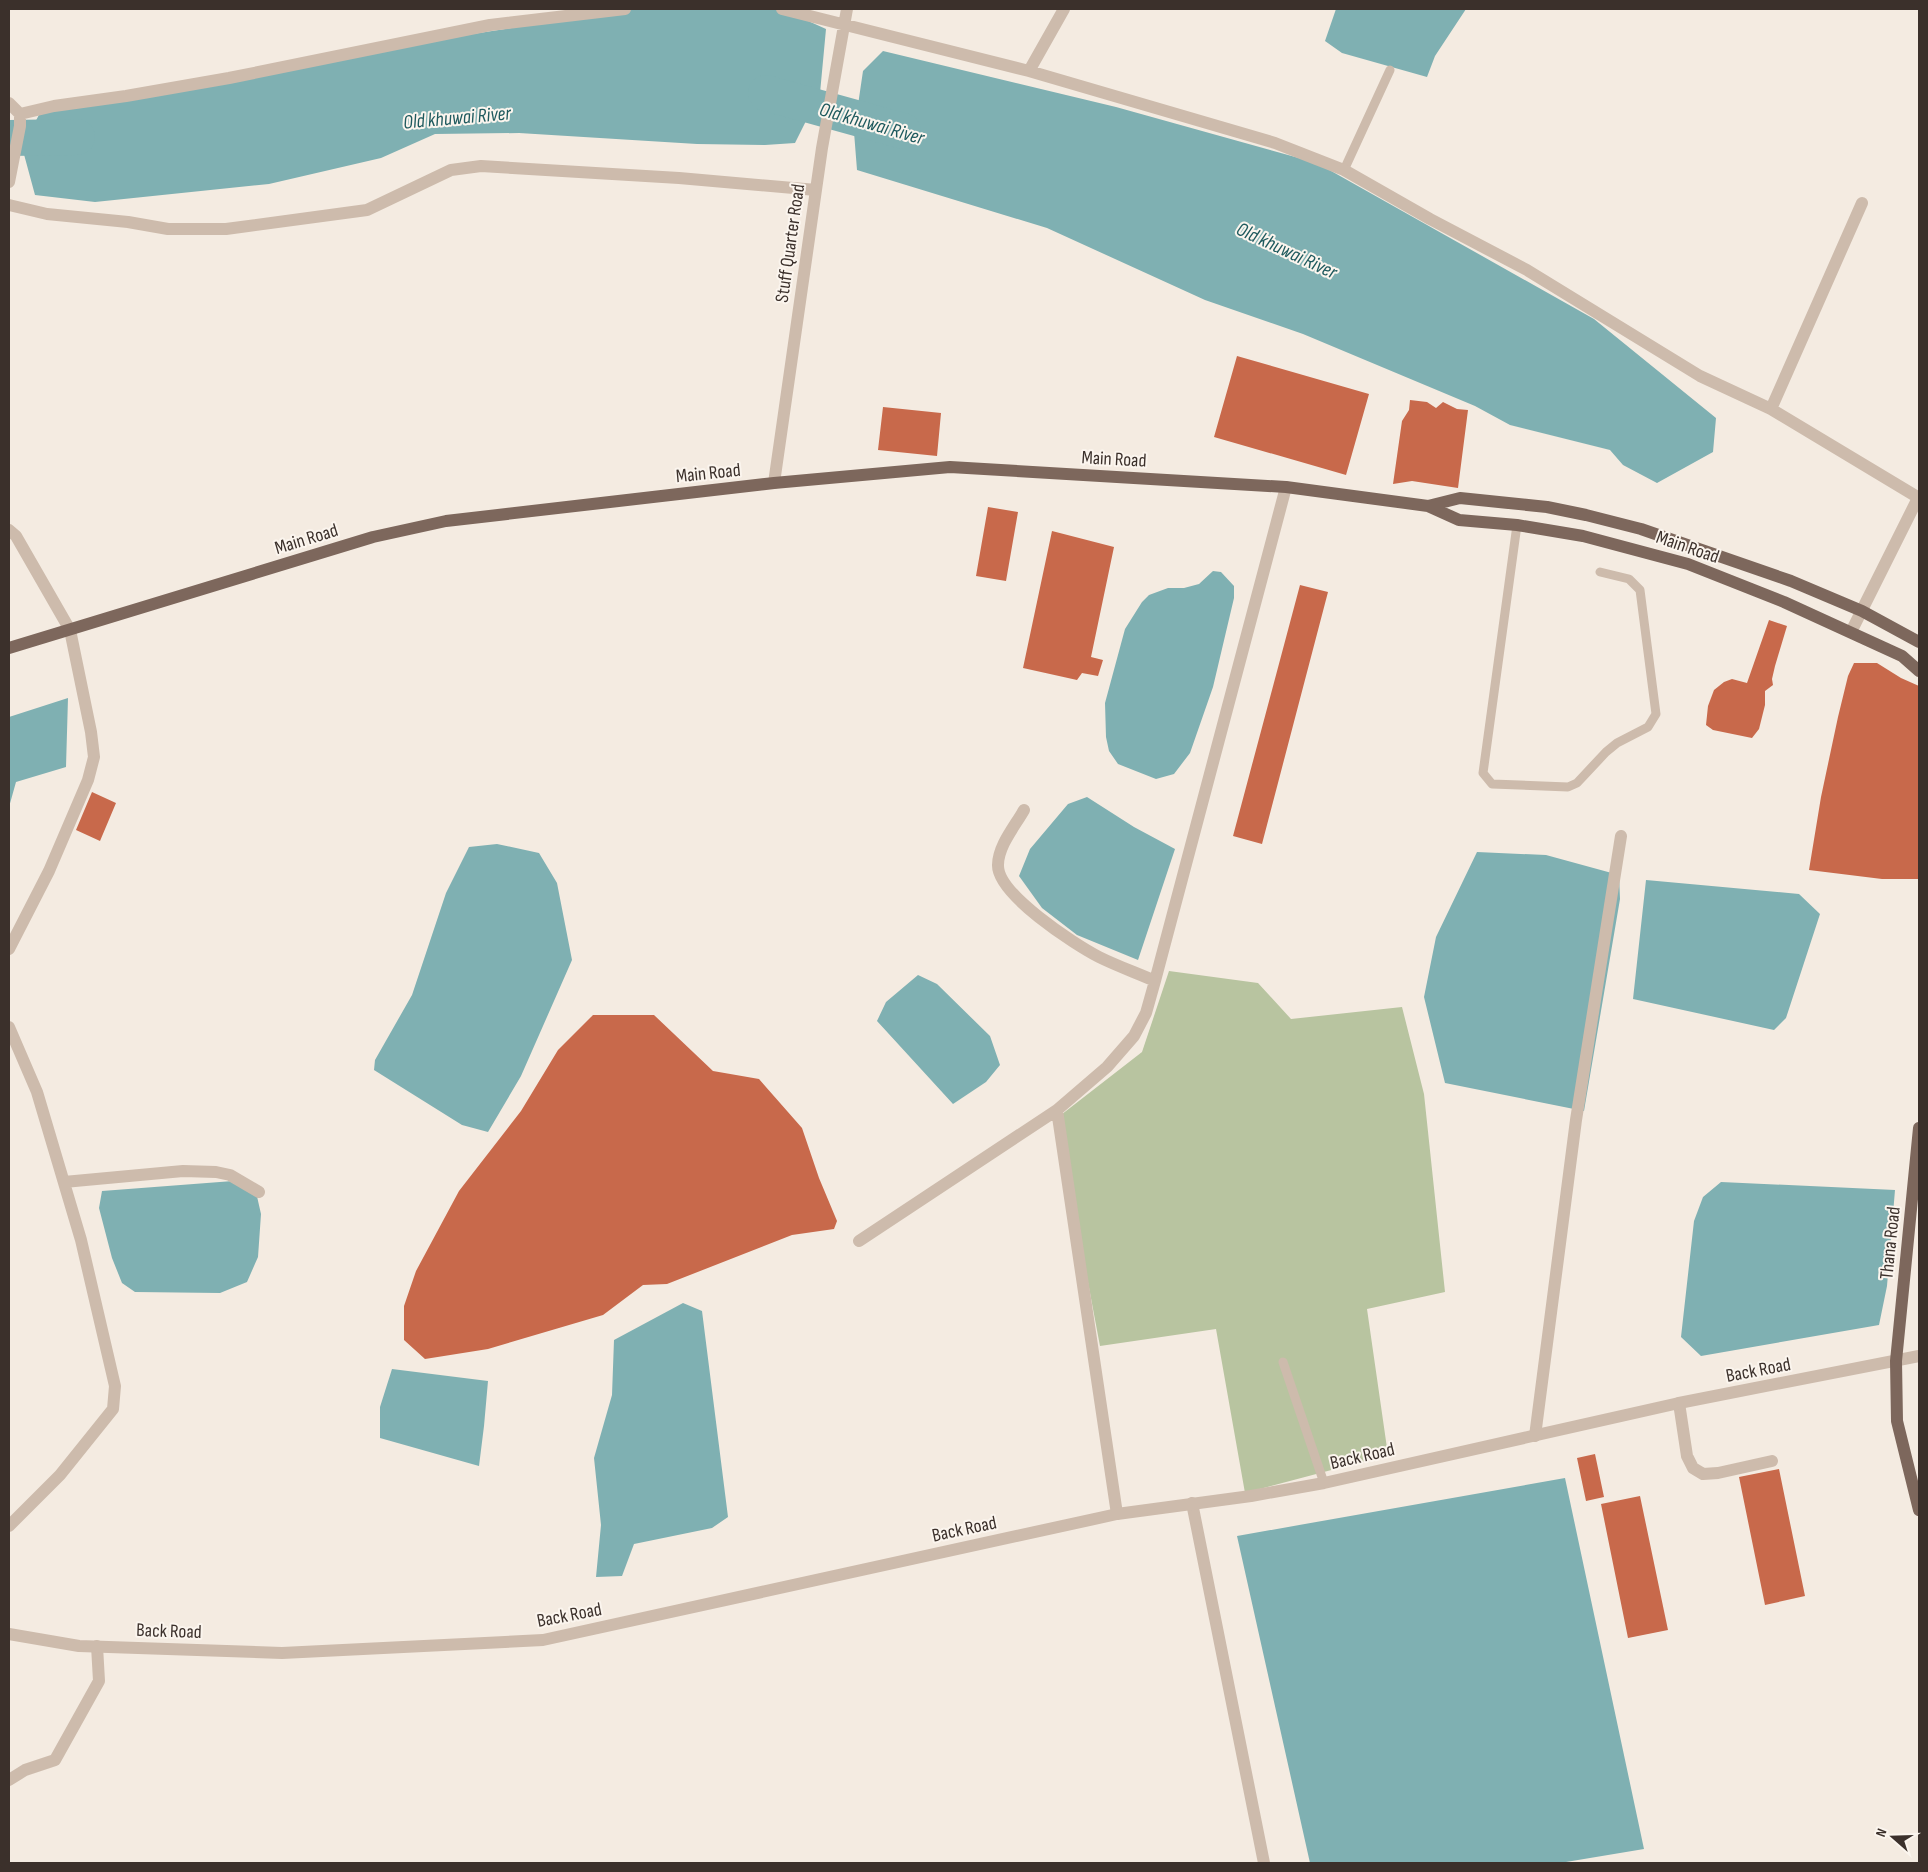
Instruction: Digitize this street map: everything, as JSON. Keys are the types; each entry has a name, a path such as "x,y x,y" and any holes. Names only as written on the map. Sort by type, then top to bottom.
{"main road":[{"name":"Main Road","path":"9,648 373,537 446,521 774,483 950,468 1286,487 1428,506 1459,520 1517,525 1583,536 1688,564 1784,602 1902,656 1919,671"},
{"name":"Main Road","path":"1428,506 1460,498 1547,508 1586,515 1641,529 1791,581 1862,610 1919,642"},
{"name":"Thana Road","path":"1919,1128 1896,1361 1897,1421 1919,1510"}],"street":[{"path":"20,120 54,106 230,78 490,25 625,9"},
{"path":"782,9 1029,72 1274,143 1344,170 1430,219 1528,270 1700,376 1771,409 1919,498 1851,632"},
{"name":"Stuff Quarter Road","path":"774,483 822,148 847,9"},
{"path":"1029,72 1064,9"},
{"path":"9,103 20,120 10,179"},
{"path":"9,205 47,214 128,222 168,229 226,229 366,210 451,170 482,166 679,178 816,190"},
{"path":"1771,409 1862,203"},
{"path":"859,1241 1057,1110 1107,1067 1134,1036 1146,1013 1155,981 1286,487"},
{"path":"9,530 16,536 70,630 92,732 94,757 88,780 49,871 9,949"},
{"path":"1024,810 1002,849 998,865 1000,879 1011,893 1048,924 1098,956 1155,981"},
{"path":"1535,1436 1576,1120 1621,836"},
{"path":"9,1026 37,1092 64,1182 81,1240 115,1386 113,1409 60,1475 9,1526"},
{"path":"1057,1110 1118,1514"},
{"path":"64,1182 183,1171 216,1172 230,1175 259,1192"},
{"name":"Back Road","path":"9,1634 79,1646 282,1653 543,1640 1118,1514 1251,1496 1324,1483 1679,1403 1919,1356"},
{"path":"1679,1403 1687,1456 1693,1468 1703,1474 1718,1473 1772,1461"},
{"path":"1192,1503 1264,1863"},
{"path":"9,1780 25,1770 55,1760 100,1681 97,1646"}],"lane":[{"path":"1344,170 1390,70"},
{"path":"1517,525 1483,773 1492,784 1568,787 1577,783 1606,752 1618,743 1648,727 1656,714 1640,590 1628,580 1600,572"},
{"path":"1282,1362 1324,1483"}],"green space":[{"path":"1169,971 1258,983 1291,1019 1402,1007 1424,1094 1445,1292 1367,1309 1388,1455 1245,1493 1216,1329 1100,1346 1057,1118 1142,1052"}],"water":[{"path":"1336,9 1466,9 1435,56 1427,77 1342,53 1325,41"},
{"path":"629,10 784,10 826,29 820,93 795,143 765,145 697,144 519,133 435,134 381,158 269,184 95,202 35,195 22,147 41,111 407,44"},
{"path":"883,51 1116,107 1317,163 1594,319 1716,418 1713,452 1657,483 1623,465 1610,450 1510,425 1475,406 1303,334 1205,300 1047,228 857,170 854,132 863,71"},
{"path":"1213,571 1221,572 1234,586 1234,598 1213,687 1190,753 1174,774 1156,779 1118,764 1109,751 1106,737 1105,703 1125,629 1142,602 1149,595 1168,588 1184,588 1199,584"},
{"path":"68,698 66,767 16,782 9,807 9,717"},
{"path":"1087,797 1134,827 1175,849 1138,960 1077,935 1042,908 1019,876 1030,849 1068,804"},
{"path":"497,844 539,853 557,883 572,960 521,1076 488,1132 462,1125 374,1070 375,1060 412,995 446,893 469,847"},
{"path":"1477,852 1546,855 1619,875 1620,899 1584,1111 1445,1083 1424,997 1436,937"},
{"path":"1646,880 1799,894 1820,914 1786,1018 1774,1030 1633,999"},
{"path":"918,975 937,984 990,1036 1000,1065 986,1082 953,1104 877,1021 886,1002"},
{"path":"233,1181 256,1192 261,1214 258,1257 247,1282 220,1293 135,1292 122,1283 112,1258 99,1208 102,1191"},
{"path":"1721,1182 1895,1190 1887,1286 1879,1325 1701,1356 1681,1337 1694,1221 1703,1197"},
{"path":"683,1303 702,1311 728,1517 712,1528 634,1544 622,1576 596,1577 601,1525 594,1458 612,1395 614,1340"},
{"path":"392,1369 488,1381 479,1466 380,1438 380,1407"},
{"path":"1565,1478 1644,1849 1560,1863 1310,1863 1237,1536"}],"building":[{"path":"1237,356 1369,394 1346,475 1214,437"},
{"path":"1410,400 1427,402 1436,408 1443,402 1457,409 1468,410 1458,488 1412,481 1393,484 1402,421 1409,410"},
{"path":"883,407 941,413 937,456 878,450"},
{"path":"988,507 1018,512 1006,581 976,576"},
{"path":"1052,531 1114,547 1091,657 1103,660 1098,676 1082,673 1077,680 1023,668"},
{"path":"1300,585 1328,592 1262,844 1233,836"},
{"path":"1769,620 1787,626 1775,666 1772,679 1773,685 1765,691 1765,705 1759,729 1752,738 1713,730 1706,725 1708,706 1714,690 1724,682 1732,679 1747,683"},
{"path":"1854,663 1877,663 1901,678 1919,686 1919,879 1882,879 1809,870 1821,797 1838,717 1848,676"},
{"path":"92,792 116,803 100,841 76,830"},
{"path":"593,1015 654,1015 713,1071 759,1079 802,1128 819,1178 837,1221 834,1229 792,1235 667,1284 643,1285 603,1315 488,1349 425,1359 404,1340 404,1306 416,1271 459,1191 521,1111 558,1050"},
{"path":"1595,1454 1604,1497 1586,1501 1577,1458"},
{"path":"1779,1469 1805,1596 1765,1605 1739,1477"},
{"path":"1640,1496 1668,1630 1628,1638 1601,1504"}],"waterway":[{"name":"Old khuwai River","path":"766,93 903,131"},
{"name":"Old khuwai River","path":"9,138 77,137"}]}
